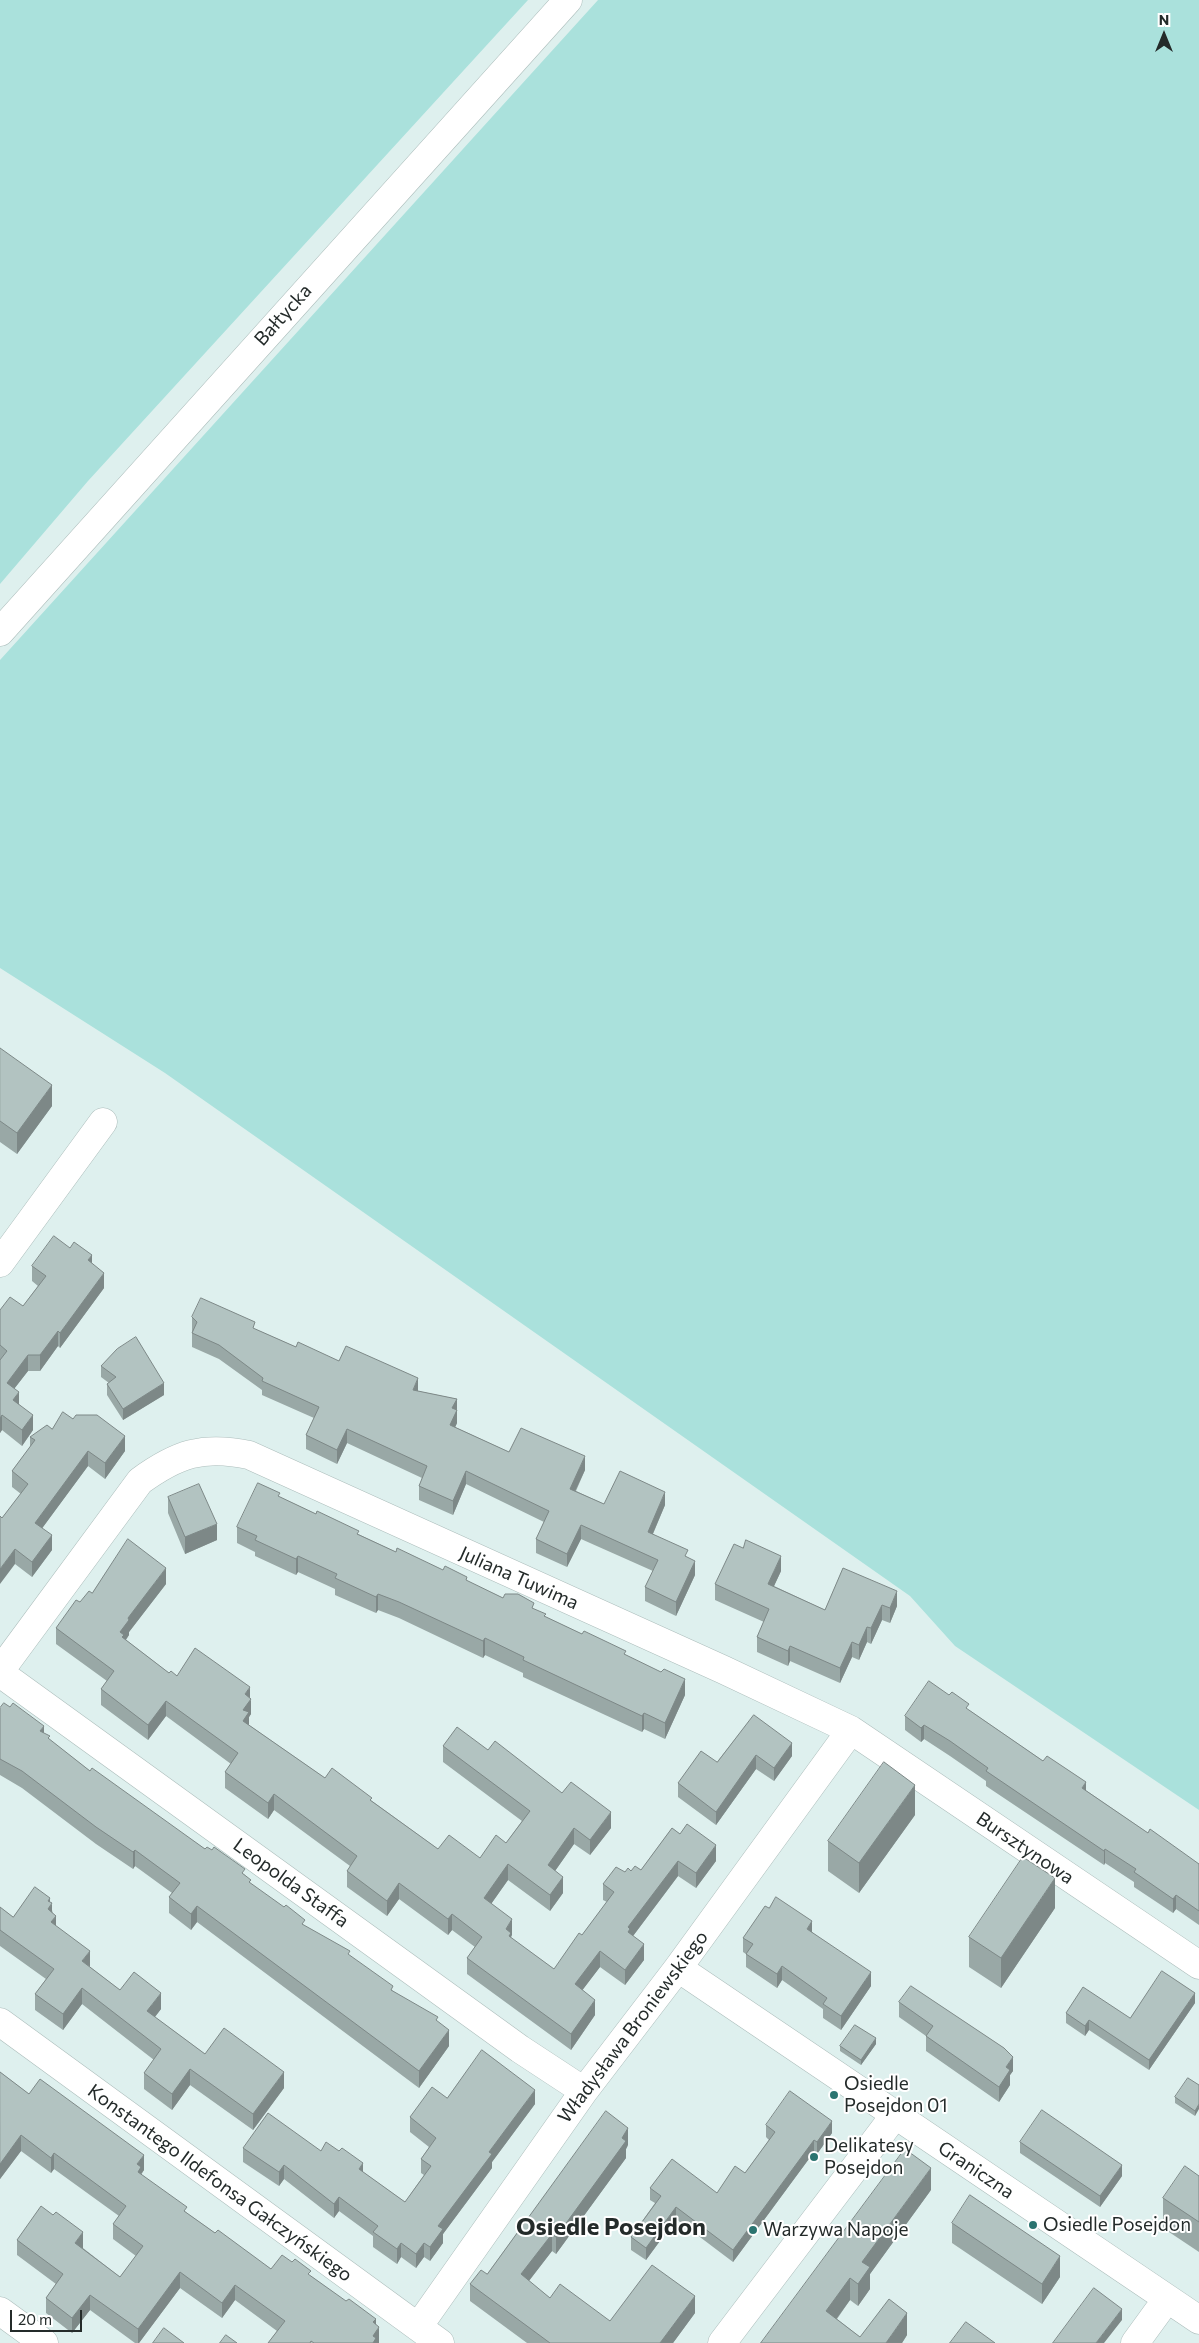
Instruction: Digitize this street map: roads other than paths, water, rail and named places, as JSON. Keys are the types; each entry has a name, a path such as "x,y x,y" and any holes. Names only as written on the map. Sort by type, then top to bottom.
{"street":[{"name":"Bałtycka","path":"0,632 568,0"},
{"path":"0,1263 103,1122"},
{"name":"Juliana Tuwima","path":"0,1672 140,1481 160,1466 182,1456 203,1451 227,1450 249,1455 724,1670 850,1730"},
{"name":"Leopolda Staffa","path":"0,1672 520,2049 584,2090"},
{"name":"Bursztynowa","path":"850,1730 1199,1965"},
{"name":"Władysława Broniewskiego","path":"418,2327 584,2090 678,1968 850,1730"},
{"name":"Graniczna","path":"678,1968 1199,2320"},
{"name":"Konstantego Ildefonsa Gałczyńskiego","path":"0,2022 440,2343"},
{"path":"722,2343 895,2115"},
{"path":"1135,2343 1168,2299"},
{"path":"0,2311 44,2343"}],"place":[{"name":"Osiedle Posejdon 01","path":"834,2095"},
{"name":"Delikatesy Posejdon","path":"814,2157"},
{"name":"Osiedle Posejdon","path":"1033,2225"},
{"name":"Warzywa Napoje","path":"753,2230"}],"district":[{"name":"Osiedle Posejdon","path":"611,2227"}]}
